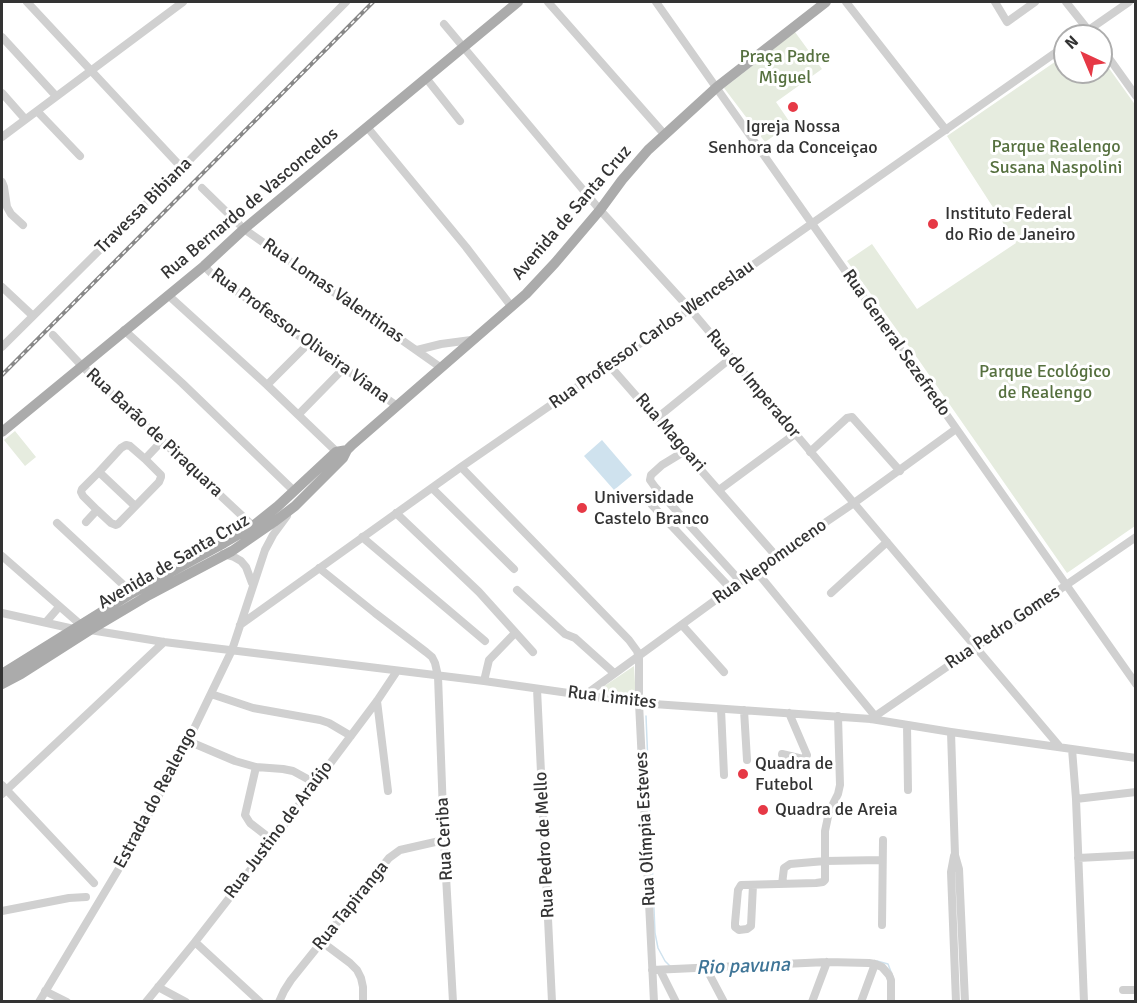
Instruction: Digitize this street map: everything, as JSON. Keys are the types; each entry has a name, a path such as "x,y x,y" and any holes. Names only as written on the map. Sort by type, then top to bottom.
{"main road":[{"name":"Rua Bernardo de Vasconcelos","path":"2,432 518,2"},
{"name":"Avenida de Santa Cruz","path":"2,684 21,674 132,593 253,526 272,512 293,490 342,453 526,294 600,210 641,158 664,135 717,87 826,2"},
{"name":"Avenida de Santa Cruz","path":"2,674 82,628 225,555 295,506 342,453"}],"street":[{"path":"27,2 182,168"},
{"path":"2,137 183,2"},
{"name":"Travessa Bibiana","path":"2,348 346,2"},
{"path":"548,2 664,135"},
{"name":"Rua General Sezefredo","path":"656,2 1136,684"},
{"path":"846,2 946,130"},
{"path":"995,2 1006,22 1035,2"},
{"path":"1066,2 1084,24"},
{"path":"1102,24 1129,2"},
{"name":"Rua do Imperador","path":"444,24 600,210 690,309 1060,747"},
{"path":"2,37 56,96"},
{"name":"Rua Professor Carlos Wenceslau","path":"240,625 461,467 1053,54"},
{"path":"1113,64 1136,96"},
{"path":"426,78 460,121"},
{"path":"2,93 26,119"},
{"path":"37,111 80,156"},
{"path":"365,128 466,247 511,306"},
{"path":"2,182 7,207 23,225"},
{"name":"Rua Lomas Valentinas","path":"202,188 244,230 440,367"},
{"name":"Rua Professor Oliveira Viana","path":"204,266 397,406"},
{"path":"2,287 33,316"},
{"path":"168,295 342,453"},
{"path":"124,330 293,490"},
{"name":"Rua Barão de Piraquara","path":"53,335 81,365 253,526"},
{"path":"417,351 441,344 471,340"},
{"path":"267,385 309,343"},
{"path":"657,418 731,358"},
{"name":"Rua Magoari","path":"609,365 776,556"},
{"path":"298,415 344,368"},
{"path":"810,452 847,418 852,417 900,471"},
{"name":"Rua Nepomuceno","path":"585,695 956,429"},
{"path":"719,490 795,434"},
{"path":"145,459 162,441"},
{"path":"126,445 145,459 161,477 159,482 116,525 97,510 81,492 99,472 126,445"},
{"name":"Rua Magoari","path":"685,451 662,465 651,475 650,480 741,582"},
{"path":"461,467 629,640 639,657"},
{"path":"99,472 135,506"},
{"path":"432,488 514,568"},
{"path":"652,505 729,591"},
{"name":"Estrada do Realengo","path":"39,1002 127,855 188,741 232,650 252,585 269,541 295,506"},
{"path":"86,522 97,510"},
{"path":"396,513 479,592 533,652"},
{"path":"57,523 132,593"},
{"path":"362,537 485,641"},
{"name":"Rua Pedro Gomes","path":"873,718 1136,537"},
{"path":"831,592 887,542"},
{"path":"208,552 234,557 241,561 246,567 252,585"},
{"path":"2,556 82,628"},
{"path":"319,568 432,657 438,676"},
{"path":"756,571 873,718"},
{"path":"516,590 565,634 575,638 614,674"},
{"path":"247,601 251,609 262,609"},
{"path":"46,622 59,608"},
{"name":"Rua Limites","path":"2,613 164,642 484,681 639,703 873,718 951,732 1136,758"},
{"path":"682,625 724,672"},
{"path":"484,681 489,660 515,633"},
{"path":"94,884 3,790 164,642"},
{"name":"Rua Olímpia Esteves","path":"639,657 639,703 656,970 654,1002"},
{"name":"Rua Justino de Araújo","path":"146,1002 195,942 377,701 397,671"},
{"name":"Rua Ceriba","path":"438,676 453,1002"},
{"name":"Rua Pedro de Mello","path":"537,689 552,1002"},
{"path":"211,694 253,708 320,720 351,735"},
{"path":"377,701 388,791"},
{"path":"722,709 724,775"},
{"path":"744,710 747,760"},
{"path":"782,754 803,759 807,755 789,713"},
{"path":"753,885 751,926 739,930 735,927 735,923 738,887 741,885 816,884 826,879 825,831 827,818 840,785 838,716"},
{"path":"907,725 908,790"},
{"path":"951,732 953,860 951,872 956,1002"},
{"path":"188,741 228,759 256,767 293,771 315,783"},
{"path":"1072,749 1084,1002"},
{"path":"256,767 245,815 250,823 272,840"},
{"path":"1076,799 1136,792"},
{"name":"Rua Tapiranga","path":"279,1002 291,980 393,854 400,850 444,840"},
{"path":"882,925 883,840"},
{"path":"1078,858 1136,855"},
{"path":"782,884 784,868 790,864 882,860"},
{"path":"953,860 959,869 965,1002"},
{"path":"86,897 89,888 94,884 110,882"},
{"path":"86,897 95,908"},
{"path":"2,911 69,898 86,897"},
{"path":"195,942 260,1002"},
{"path":"322,942 357,970 363,987 363,1002"},
{"path":"676,1002 656,970 827,962 876,964 882,967 891,980 891,1002"},
{"path":"812,1002 827,962"},
{"path":"861,1002 876,964"},
{"path":"706,968 724,1002"},
{"path":"158,987 186,1002"},
{"path":"1123,990 1136,990"},
{"path":"45,992 67,1002"}],"green space":[{"name":"Praça Padre Miguel","path":"795,32 822,69 776,102 791,124 765,142 724,88"},
{"path":"1053,63 1053,84 1113,84 1113,74 1136,106 1135,526 1067,573 847,261 872,244 917,309 1016,243 947,136"},
{"path":"15,431 36,457 25,466 4,440"},
{"path":"634,666 636,700 600,689"}],"water":[{"path":"602,440 632,475 614,490 584,456"}],"waterway":[{"name":"Rio pavuna","path":"646,716 655,933 658,948 670,966"},
{"name":"Rio pavuna","path":"877,961 888,964 893,977"}],"railway":[{"path":"2,375 373,2"}],"place":[{"name":"Igreja Nossa Senhora da Conceiçao","path":"793,107"},
{"name":"Instituto Federal do Rio de Janeiro","path":"933,224"},
{"name":"Universidade Castelo Branco","path":"582,508"},
{"name":"Quadra de Futebol","path":"743,774"},
{"name":"Quadra de Areia","path":"763,810"}],"park label":[{"name":"Parque Realengo Susana Naspolini","path":"1056,157"},
{"name":"Parque Ecológico de Realengo","path":"1045,382"}]}
